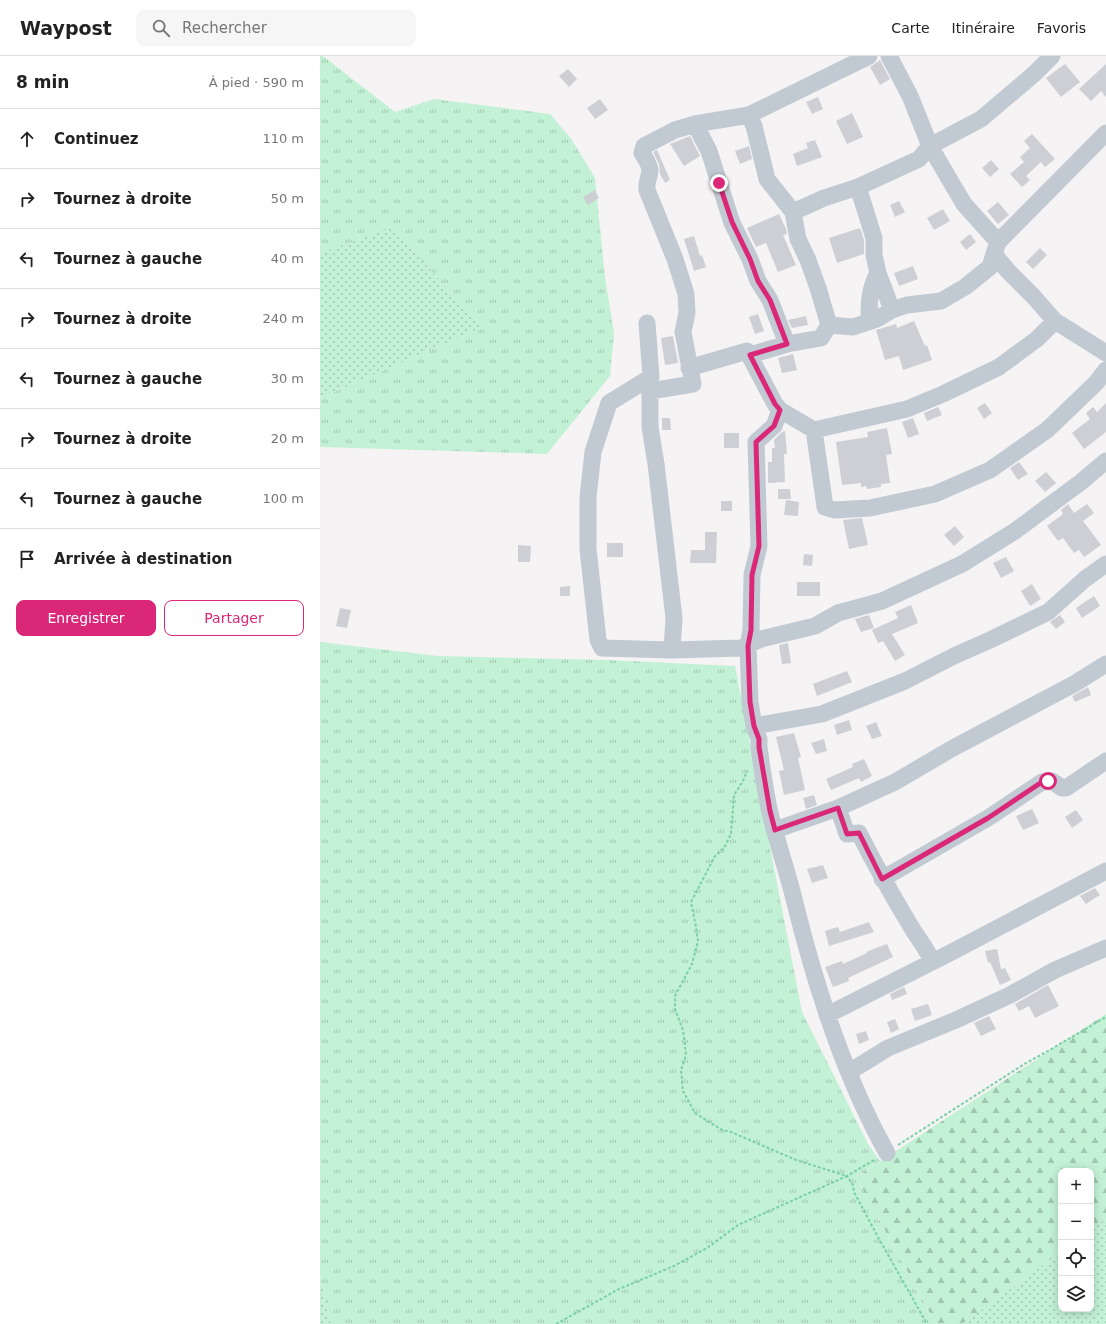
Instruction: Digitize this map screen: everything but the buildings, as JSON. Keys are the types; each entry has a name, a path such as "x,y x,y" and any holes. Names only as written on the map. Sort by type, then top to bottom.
{"street":[{"path":"869,56 750,115 695,124 675,130 644,146 642,153 650,170 646,182 647,190 675,259 686,294 687,313 683,332 693,384 650,384 609,403 593,452 588,497 588,549 599,645 602,648 672,650 741,648 761,639 815,626 838,614 882,601 962,564 1016,531 1081,482 1106,461"},
{"path":"794,212 824,198 858,187 919,159 930,146 981,119 1034,74 1052,56"},
{"path":"896,58 930,146 964,204 996,248 1008,271 1055,321 1106,353"},
{"path":"750,115 767,179 794,212 798,238 818,288 829,325 821,338 787,344 750,355"},
{"path":"695,124 709,151 732,222 750,259 758,281 770,300 787,344"},
{"path":"829,325 853,327 869,320 877,319 892,310 907,305 941,301 966,287 990,267 996,248 1037,204 1074,165 1104,141"},
{"path":"858,187 874,238 874,255 878,273 892,310"},
{"path":"869,320 869,301 872,283 878,273"},
{"path":"689,368 747,351 775,404 780,410 814,430 907,409 943,394 999,367 1037,339 1055,321"},
{"path":"647,323 650,384 650,427 656,464 674,618 672,650"},
{"path":"814,430 825,507 835,510 870,508 935,494 990,470 1047,430 1096,383 1106,370"},
{"path":"780,410 774,426 756,442 759,546 752,575 751,630 748,646 750,702 754,726 759,739 759,747 770,811 812,968 827,1015 849,1072 878,1138 887,1153"},
{"path":"754,726 822,714 905,681 956,655 1048,612 1085,579 1106,564"},
{"path":"775,830 838,808 895,782 953,748 1074,684 1106,664"},
{"path":"882,879 988,818 1042,782 1052,781 1062,788 1066,788 1106,761"},
{"path":"838,808 847,834 859,833 882,879 918,939 929,954 932,962"},
{"path":"827,1015 1106,871"},
{"path":"849,1072 888,1048 956,1020 1010,995 1055,970 1106,948"}],"path":[{"path":"748,768 743,781 734,795 731,834 724,848 715,856 691,902 698,941 692,964 676,996 675,1009 683,1030 686,1056 681,1070 683,1091 695,1113 722,1130 731,1132 796,1160 847,1176 853,1184 854,1192 878,1237 927,1324"},
{"path":"556,1324 619,1290 674,1266 707,1248 738,1225 847,1176 887,1153 1026,1063 1106,1018"}],"green space":[{"path":"320,56 323,56 395,112 434,99 550,114 572,140 595,178 605,278 614,333 610,376 547,454 320,447 320,398 483,327 392,228 320,253"},
{"path":"392,228 483,327 320,398 320,253"},
{"path":"320,642 438,656 607,660 735,666 802,1012 868,1144 880,1161 856,1177 936,1324 331,1324 320,1276"},
{"path":"1106,1014 1106,1221 1104,1220 1094,1228 1094,1168 1058,1168 1058,1254 962,1324 936,1324 856,1177"},
{"path":"1104,1220 1106,1221 1106,1324 962,1324 1058,1254 1058,1312 1094,1312 1094,1228"},
{"path":"320,1276 331,1324 320,1324"}],"route":[{"path":"719,183 732,222 750,259 758,281 770,300 787,344 750,355 775,404 780,410 774,426 756,442 759,546 752,575 751,630 748,646 750,702 754,726 759,739 759,747 770,811 775,830 838,808 847,834 859,833 882,879 988,818 1042,782 1048,781"}]}
